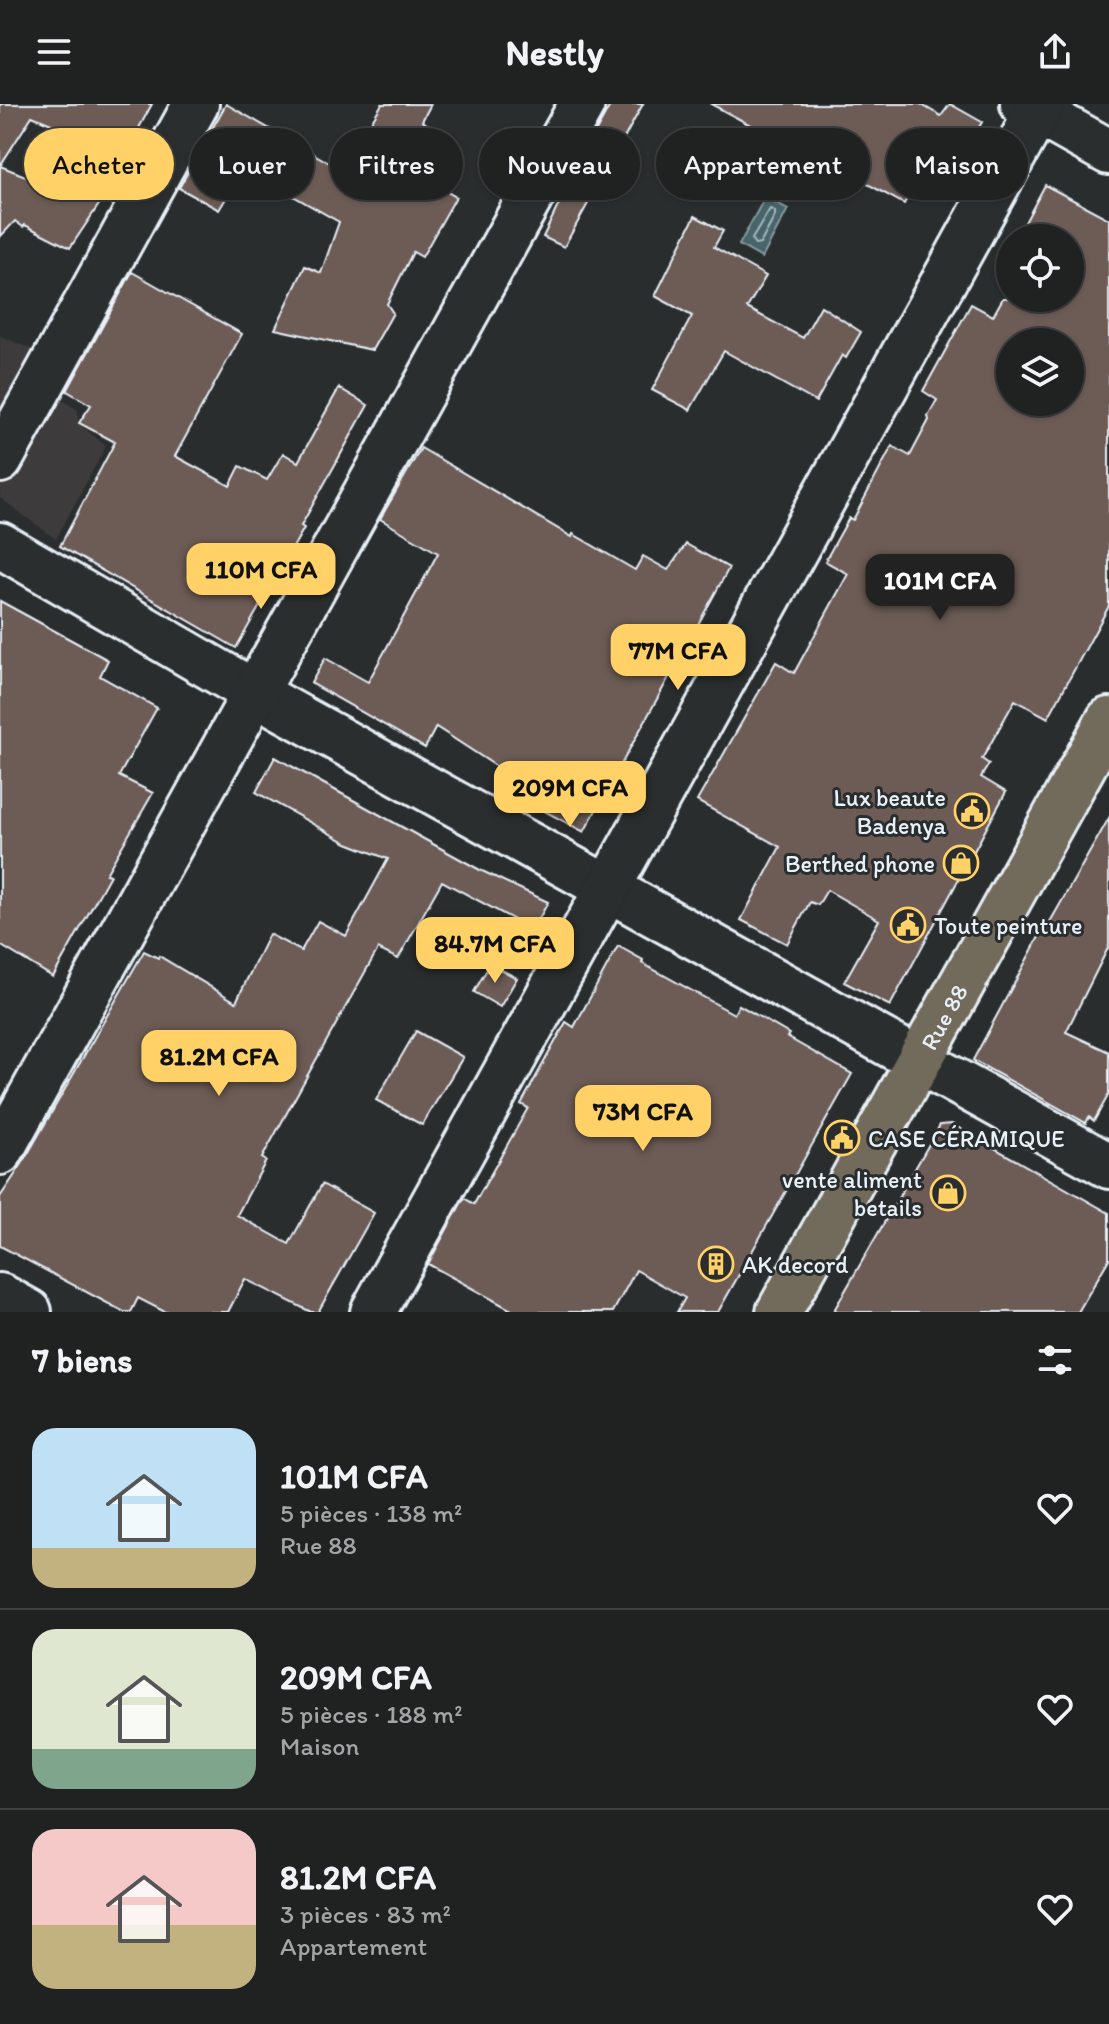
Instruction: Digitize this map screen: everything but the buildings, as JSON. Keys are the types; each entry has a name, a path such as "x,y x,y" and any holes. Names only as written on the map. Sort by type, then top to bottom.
{"main road":[{"name":"Rue 88","path":"779,1312 1109,720"}],"street":[{"path":"0,460 196,104"},
{"path":"0,1152 582,104"},
{"path":"373,1312 608,889 1034,107 1109,152"},
{"path":"0,545 255,693 1109,1166"},
{"path":"0,1296 29,1312"}],"shaded area":[{"path":"0,336 39,352 0,414"},
{"path":"50,392 78,410 78,423 106,446 56,539 0,498 0,471"}],"water":[{"path":"763,200 771,200 788,209 762,258 739,245"}],"place":[{"name":"Lux beaute Badenya","path":"972,811"},
{"name":"Berthed phone","path":"961,863"},
{"name":"Toute peinture","path":"908,925"},
{"name":"CASE CÉRAMIQUE","path":"842,1138"},
{"name":"vente aliment betails","path":"948,1193"},
{"name":"AK decord","path":"716,1264"}]}
